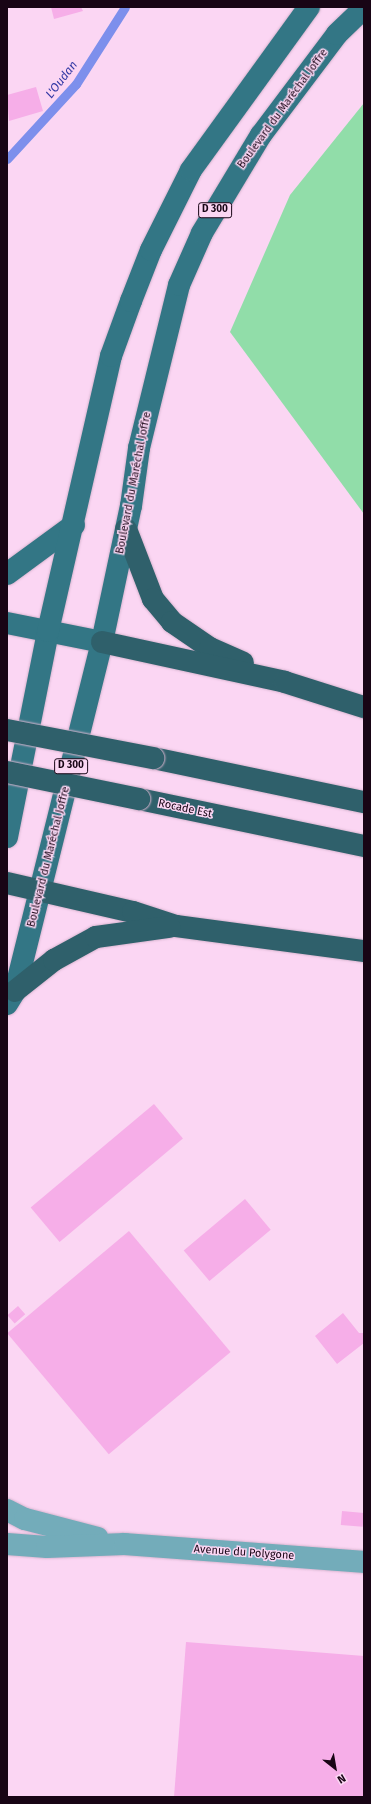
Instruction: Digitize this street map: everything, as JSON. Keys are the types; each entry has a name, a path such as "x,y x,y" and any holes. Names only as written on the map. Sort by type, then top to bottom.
{"highway":[{"path":"126,529 153,599 172,622 210,648 285,682"},
{"path":"102,642 285,682 364,707"},
{"path":"7,730 153,758 364,802"},
{"name":"Rocade Est","path":"7,772 364,846"},
{"path":"7,883 133,912 176,926 364,951"},
{"path":"11,997 54,960 96,937 176,926"}],"main road":[{"path":"7,838 48,631 74,525 111,356 150,250 191,170 309,7"},
{"name":"Boulevard du Maréchal Joffre","path":"11,997 41,890 102,642 126,529 139,448 179,285 202,233 261,135 337,34 364,8"},
{"path":"7,574 74,525"},
{"path":"7,623 102,642"}],"street":[{"name":"Avenue du Polygone","path":"7,1510 54,1528 125,1544"},
{"name":"Avenue du Polygone","path":"7,1544 47,1548 125,1544 364,1562"}],"green space":[{"path":"364,103 364,514 230,332 290,195"}],"building":[{"path":"51,7 81,7 83,11 54,19"},
{"path":"36,87 43,111 9,121 7,95"},
{"path":"154,1104 183,1138 60,1242 31,1207"},
{"path":"245,1199 271,1230 209,1281 184,1250"},
{"path":"129,1231 231,1352 109,1454 7,1333"},
{"path":"18,1306 25,1314 15,1323 7,1315"},
{"path":"343,1313 359,1333 364,1333 364,1343 337,1364 315,1336"},
{"path":"342,1511 364,1513 363,1527 341,1525"},
{"path":"186,1642 364,1656 364,1797 174,1797"}],"waterway":[{"name":"L'Oudan","path":"7,159 76,84 125,7"}]}
